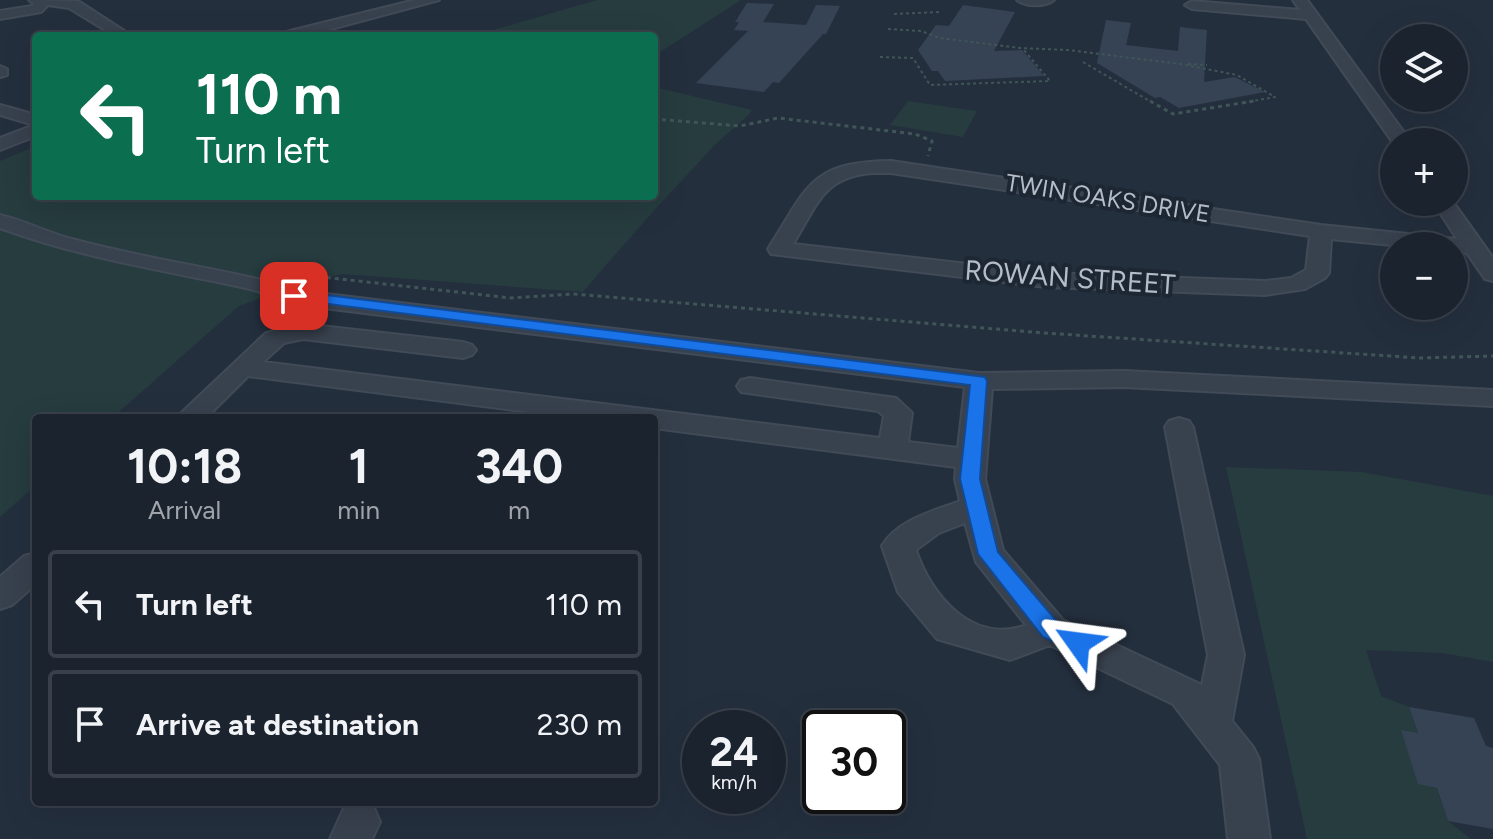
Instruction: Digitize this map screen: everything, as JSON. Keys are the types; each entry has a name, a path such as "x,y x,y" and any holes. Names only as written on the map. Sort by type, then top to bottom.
{"street":[{"path":"19,0 73,4 118,32"},
{"path":"303,32 432,0"},
{"path":"1024,0 1047,0"},
{"path":"1300,0 1392,128"},
{"path":"0,15 40,3"},
{"path":"1192,5 1310,15"},
{"path":"0,97 32,106"},
{"path":"0,110 32,119"},
{"path":"0,144 32,132"},
{"name":"TWIN OAKS DRIVE","path":"779,249 820,184 829,177 868,167 922,170 1321,231 1475,247"},
{"path":"1453,216 1493,274"},
{"path":"0,221 83,249 243,280 308,299 979,381 1124,379 1493,398"},
{"name":"ROWAN STREET","path":"779,249 1046,280 1265,288 1297,284 1317,273 1321,231"},
{"path":"194,414 275,338 303,331 463,350"},
{"path":"242,367 612,414"},
{"path":"979,381 970,479 988,554 1051,630 1186,693 1239,759 1249,839"},
{"path":"750,386 886,404 898,413 893,449"},
{"path":"658,420 971,459"},
{"path":"1179,427 1226,655 1212,726"},
{"path":"975,507 928,525 898,546 910,583 949,629 1010,646 1051,630"},
{"path":"0,596 32,568"}],"path":[{"path":"894,14 939,12"},
{"path":"888,29 921,31 940,38 1020,48 1207,65"},
{"path":"993,44 1006,43"},
{"path":"880,57 913,58 930,85 1050,81 1029,53 1020,48"},
{"path":"1029,53 1033,49"},
{"path":"1083,62 1173,114 1275,97 1237,75 1181,64"},
{"path":"658,119 740,126 778,118 915,134 932,141 933,146 926,159"},
{"path":"292,274 511,298 573,294 1106,337 1420,358 1493,356"}],"green space":[{"path":"597,0 741,0 658,53 658,32 486,32"},
{"path":"658,88 752,110 716,144 583,292 342,274 298,285 239,306 117,414 32,414 32,489 0,517 0,161 32,148 32,200 658,200"},
{"path":"908,101 977,111 963,137 890,125"},
{"path":"1226,467 1362,472 1493,496 1493,662 1442,653 1366,650 1381,696 1409,707 1448,821 1471,839 1307,839"}],"building":[{"path":"747,3 774,4 763,22 806,25 816,5 840,6 826,34 779,83 773,82 764,92 696,83 748,31 734,30 739,22 735,22"},
{"path":"963,5 1015,12 994,51 1022,50 1044,76 945,81 938,71 932,71 918,50 936,25 949,26"},
{"path":"1106,20 1131,23 1126,45 1178,51 1180,27 1207,30 1204,82 1235,77 1265,92 1179,108 1160,97 1155,98 1097,63"},
{"path":"1409,707 1474,718 1486,746 1493,748 1493,829 1448,821 1437,788 1418,784 1401,730 1418,733"}],"route":[{"path":"294,296 979,381 970,479 988,554 1051,630 1078,643"}]}
